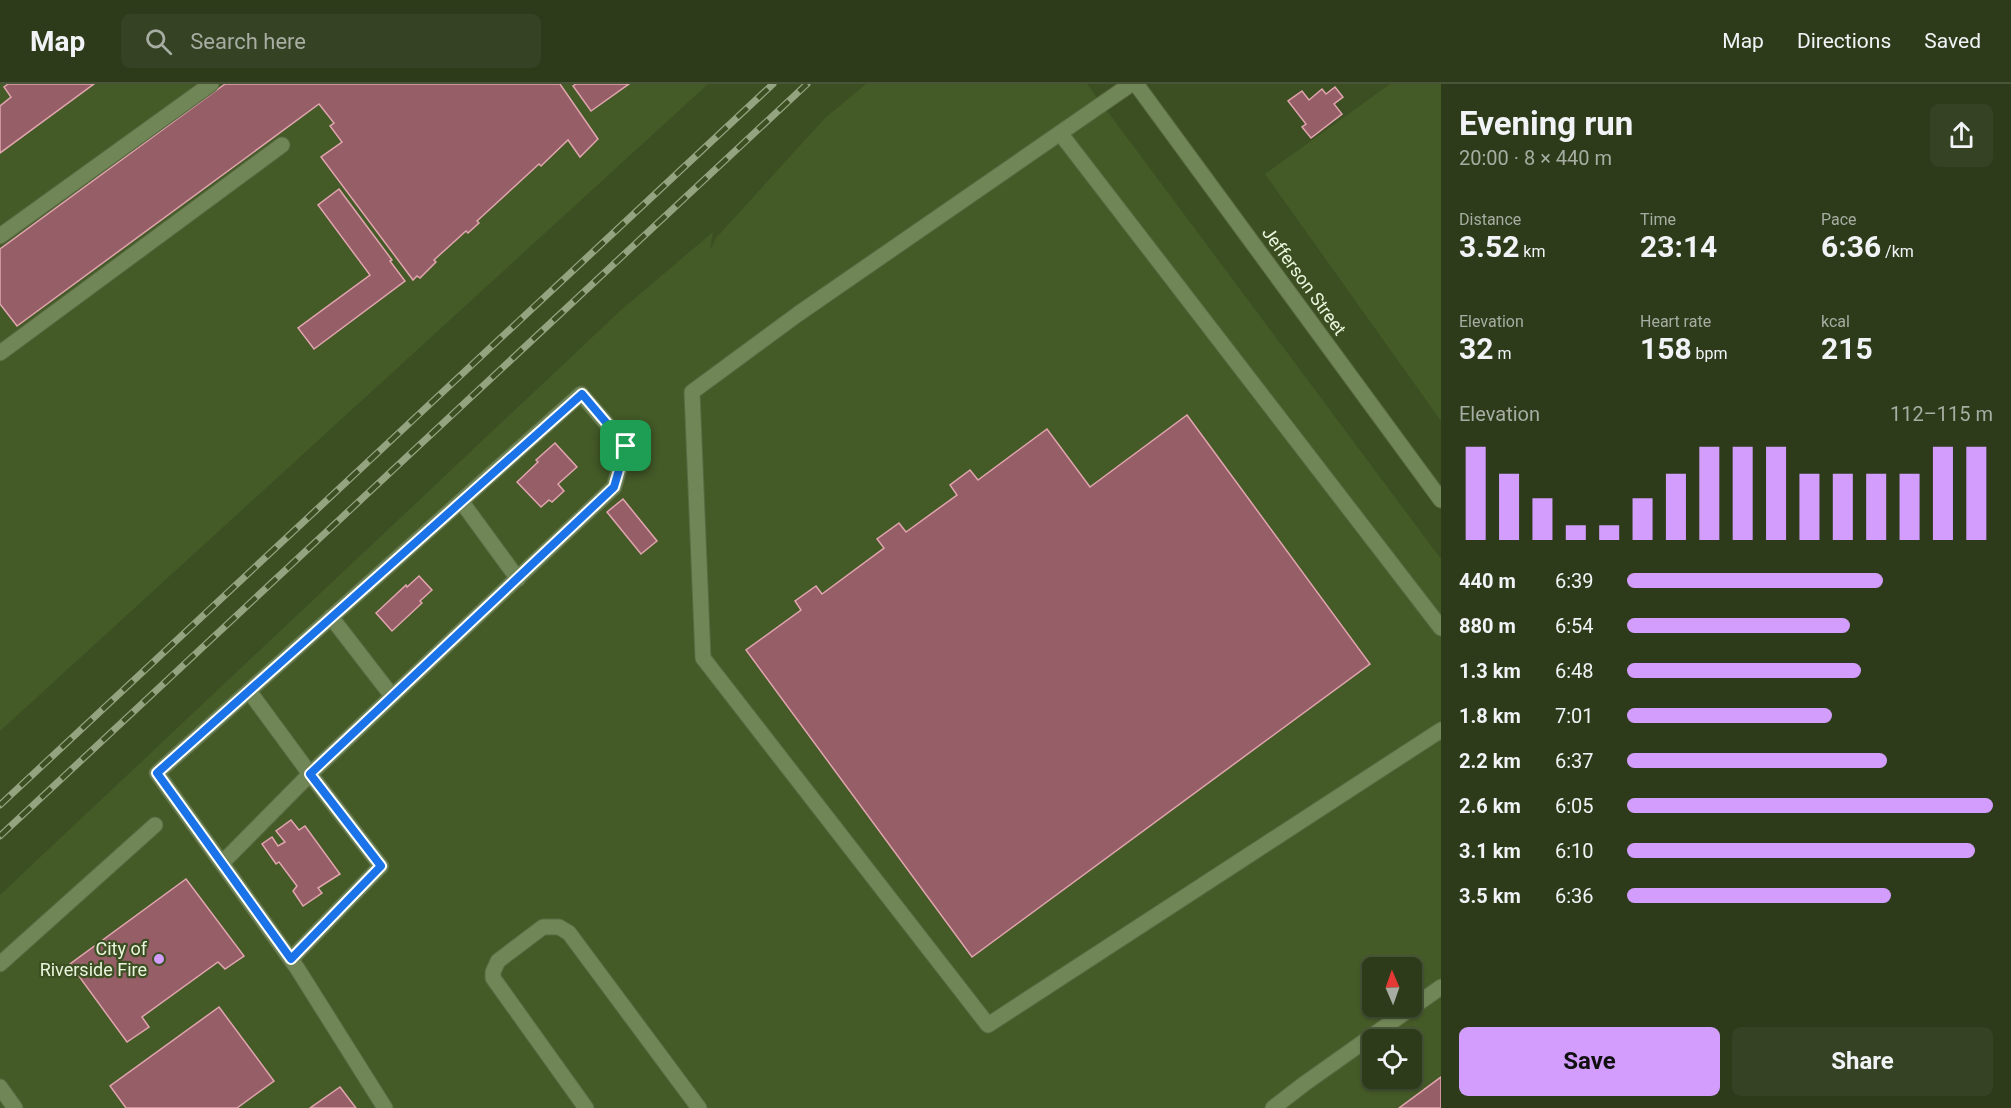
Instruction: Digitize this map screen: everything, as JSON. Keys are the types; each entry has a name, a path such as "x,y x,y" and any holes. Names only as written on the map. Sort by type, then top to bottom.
{"street":[{"path":"0,236 211,84"},
{"path":"1131,84 798,314 692,392 703,658 988,1025 1441,730"},
{"name":"Jefferson Street","path":"1136,84 1441,500"},
{"path":"1060,133 1441,628"},
{"path":"0,353 282,145"},
{"path":"222,863 310,774 614,487 626,446 582,394 157,773 291,959 385,1108"},
{"path":"461,501 518,579"},
{"path":"331,617 392,696"},
{"path":"249,691 381,866 291,959"},
{"path":"0,964 155,825"},
{"path":"586,1108 493,978 498,961 543,927 559,927 569,933 699,1108"},
{"path":"1273,1108 1441,987"},
{"path":"0,1088 15,1108"}],"shaded area":[{"path":"0,84 708,84 0,731"},
{"path":"866,84 1087,84 1441,559 1441,1108 0,1108 0,895 620,311 713,232 710,250 716,238 825,118"},
{"path":"1390,84 1441,84 1441,421 1265,174"}],"building":[{"path":"8,84 94,84 0,153 0,106 11,97 4,87"},
{"path":"225,84 560,84 598,139 580,157 568,140 477,221 479,223 468,233 466,231 434,260 436,262 420,278 417,276 413,280 321,157 342,142 330,126 334,123 319,104 17,326 0,304 0,249"},
{"path":"576,84 629,84 591,111 573,86"},
{"path":"1335,87 1343,97 1334,104 1342,114 1311,138 1302,127 1306,124 1288,101 1302,91 1309,100 1322,89 1326,94"},
{"path":"339,189 405,281 314,349 298,328 370,275 318,205"},
{"path":"1187,415 1370,664 972,957 746,650 801,610 795,601 816,586 822,594 884,548 877,539 899,523 906,532 957,495 950,485 970,470 978,480 1047,429 1090,487"},
{"path":"555,443 577,467 558,484 564,491 552,502 549,500 541,507 517,482"},
{"path":"623,499 657,541 641,554 607,512"},
{"path":"419,576 432,590 420,601 422,603 392,631 376,613"},
{"path":"291,820 299,830 305,826 340,874 318,888 322,893 303,906 293,891 297,886 279,862 276,864 262,844 272,837 278,846 285,842 276,831"},
{"name":"City of Riverside Fire","path":"186,879 244,956 225,969 218,962 142,1017 149,1027 127,1042 70,964"},
{"path":"219,1007 274,1081 237,1108 126,1108 110,1086"},
{"path":"1441,1077 1441,1108 1399,1108"},
{"path":"340,1087 356,1108 310,1108"}],"railway":[{"path":"0,805 773,84"},
{"path":"0,836 807,84"}],"place":[{"name":"City of Riverside Fire","path":"159,959"}],"route":[{"path":"582,394 626,446 614,487 310,774 381,866 291,959 157,773 582,394"}]}
